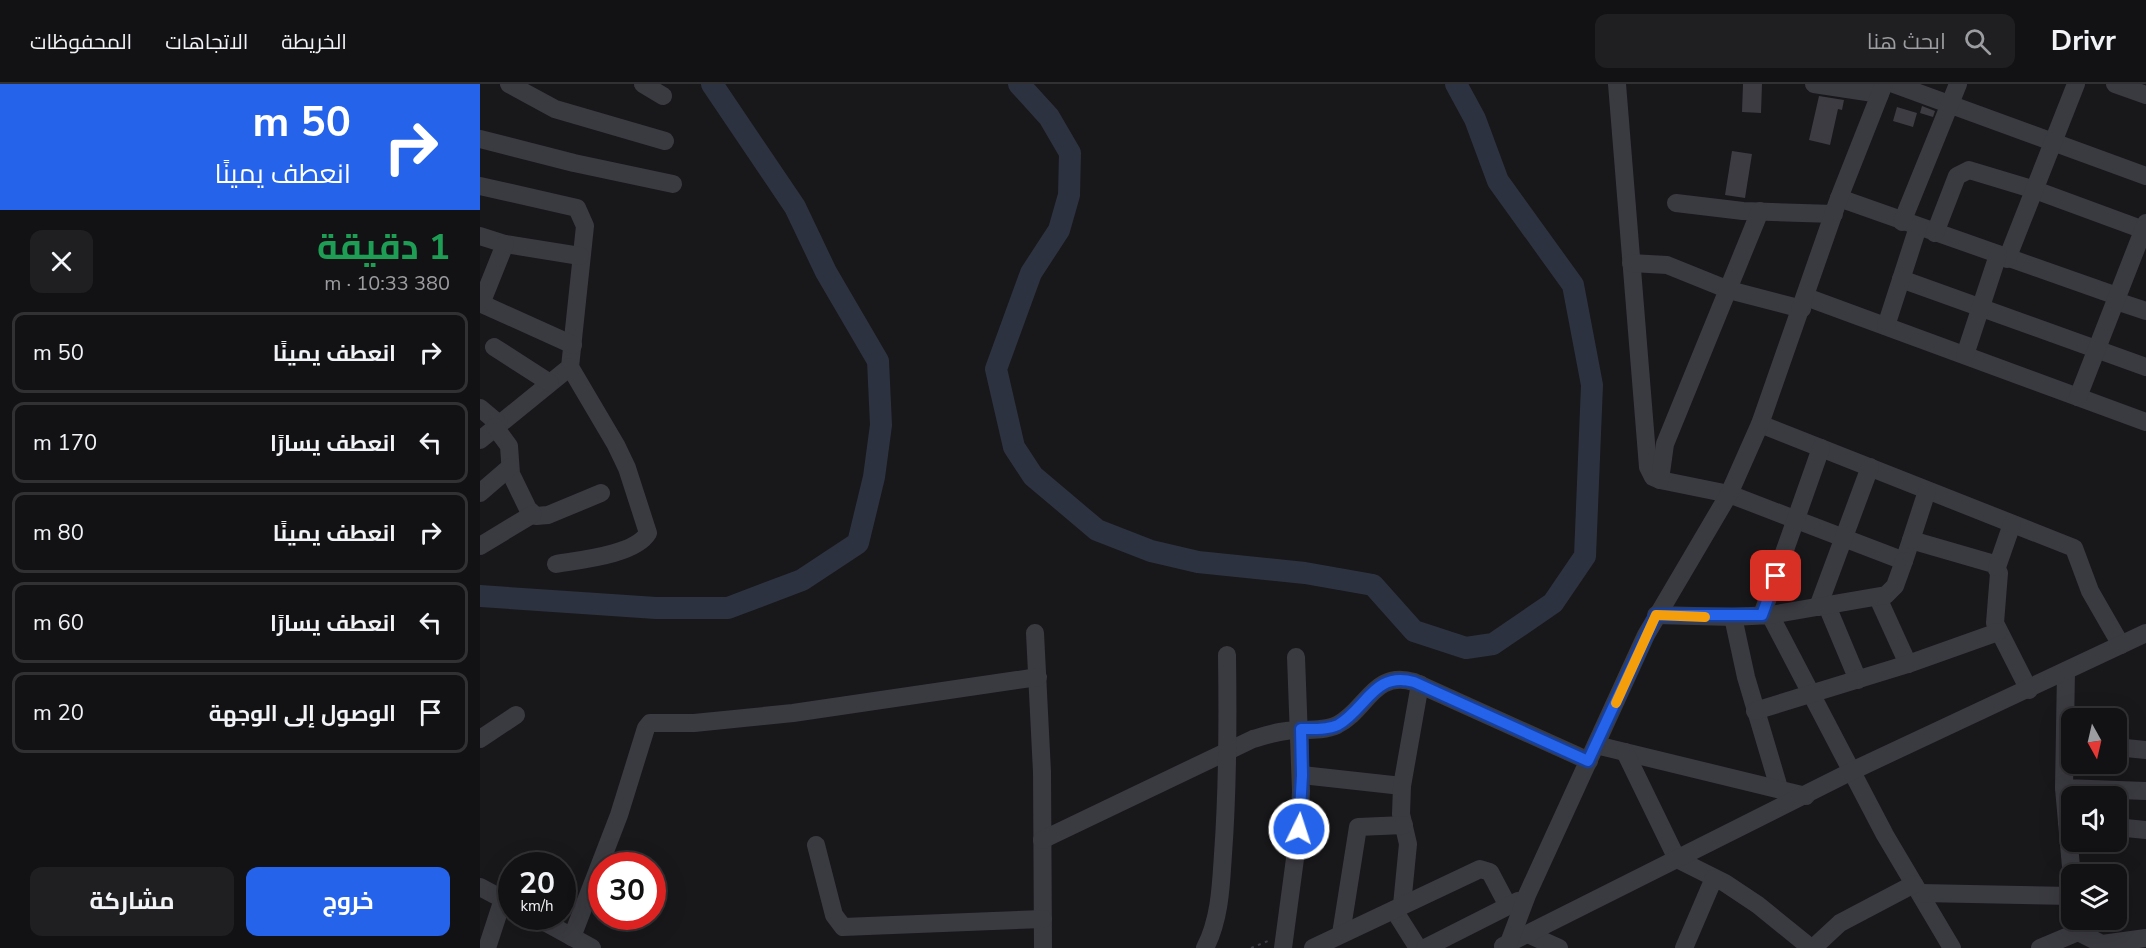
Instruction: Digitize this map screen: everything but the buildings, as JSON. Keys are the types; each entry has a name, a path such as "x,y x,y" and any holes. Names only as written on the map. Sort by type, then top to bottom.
{"street":[{"path":"509,84 555,109 665,141"},
{"path":"643,84 663,96"},
{"path":"1617,84 1648,467 1653,477 1730,494 1796,517 1904,561"},
{"path":"1814,84 1886,87 1950,104 2146,176"},
{"path":"1886,326 1918,227 1950,104 1958,84"},
{"path":"1965,355 1981,307 2002,257 2035,190 2076,84"},
{"path":"2115,84 2146,95"},
{"path":"1504,947 1656,615 1730,494 1760,424 1837,206 1886,87"},
{"path":"480,139 574,163 673,184"},
{"path":"1918,227 1964,170 1978,171 2145,226 2078,397"},
{"path":"480,186 577,208 585,226 570,367 627,468 648,533 644,540 635,545 556,564"},
{"path":"1676,202 1760,211 1837,206 1918,227 2116,298 2146,311"},
{"path":"1660,480 1665,444 1760,211"},
{"path":"480,236 505,244 580,256"},
{"path":"505,244 481,304 573,345"},
{"path":"1631,263 1666,265 1729,290 1804,303 1886,326 2146,422"},
{"path":"1901,279 2146,367"},
{"path":"494,347 550,384"},
{"path":"480,440 570,367"},
{"path":"480,408 497,426 509,446 510,467 528,509 533,514 548,515 601,493"},
{"path":"1760,424 2074,548 2090,591 2121,645"},
{"path":"1821,448 1796,517 1766,615 1952,948"},
{"path":"480,493 510,467"},
{"path":"1858,680 1822,607 1869,467"},
{"path":"1656,615 1733,617 1766,615 1878,598 1891,592 1895,586 1927,490"},
{"path":"480,546 533,514"},
{"path":"2012,524 1997,567 1999,580 1994,616 1998,632 2030,690"},
{"path":"1911,540 1997,567"},
{"path":"1878,598 1908,664"},
{"path":"1733,617 1755,711 1779,788"},
{"path":"1755,711 1908,664 1998,632"},
{"path":"1035,633 1038,677 1043,948"},
{"path":"1504,947 1852,771 2030,690 2146,633"},
{"path":"1205,948 1211,936 1220,894 1228,752 1227,655"},
{"path":"1283,948 1299,829 1302,775 1296,657"},
{"path":"2066,671 2067,708"},
{"path":"566,940 622,805 646,728 650,723 656,721 694,723 793,713 1038,677"},
{"path":"1042,840 1253,739 1340,724 1380,686 1390,680 1404,679 1592,753 1625,752 1806,796"},
{"path":"1418,948 1398,907 1408,844 1401,813 1402,786 1420,684"},
{"path":"480,739 516,716"},
{"path":"2127,748 2146,750"},
{"path":"1625,752 1677,859 1758,905 1812,948 1840,923 1917,889 2061,896"},
{"path":"1302,775 1402,786"},
{"path":"2127,790 2146,791"},
{"path":"1341,934 1358,827 1404,825"},
{"path":"2127,828 2146,830"},
{"path":"816,845 834,915 843,927 1043,918"},
{"path":"1313,948 1485,868 1490,872 1508,906"},
{"path":"1684,948 1714,878"},
{"path":"480,886 498,896"},
{"path":"1425,948 1527,895"},
{"path":"487,948 498,924"},
{"path":"553,930 566,940 592,948"},
{"path":"2040,948 2070,930"},
{"path":"2083,930 2102,944 2146,938"},
{"path":"1530,934 1559,948"}],"waterway":[{"path":"480,596 656,608 728,608 802,580 858,543 874,477 881,425 878,361 826,272 795,207 712,84"},
{"path":"1019,84 1049,117 1070,153 1069,195 1059,230 1031,273 996,369 1014,447 1033,476 1097,530 1151,551 1198,562 1305,573 1373,585 1414,631 1466,648 1493,644 1553,603 1585,556 1592,385 1573,285 1498,181 1475,119 1456,84"}],"slow traffic":[{"path":"1616,703 1656,615 1705,617"}],"route":[{"path":"1299,829 1302,775 1301,729 1321,729 1340,724 1380,686 1390,680 1404,679 1414,682 1588,761 1656,615 1689,617 1762,615 1776,576"}]}
